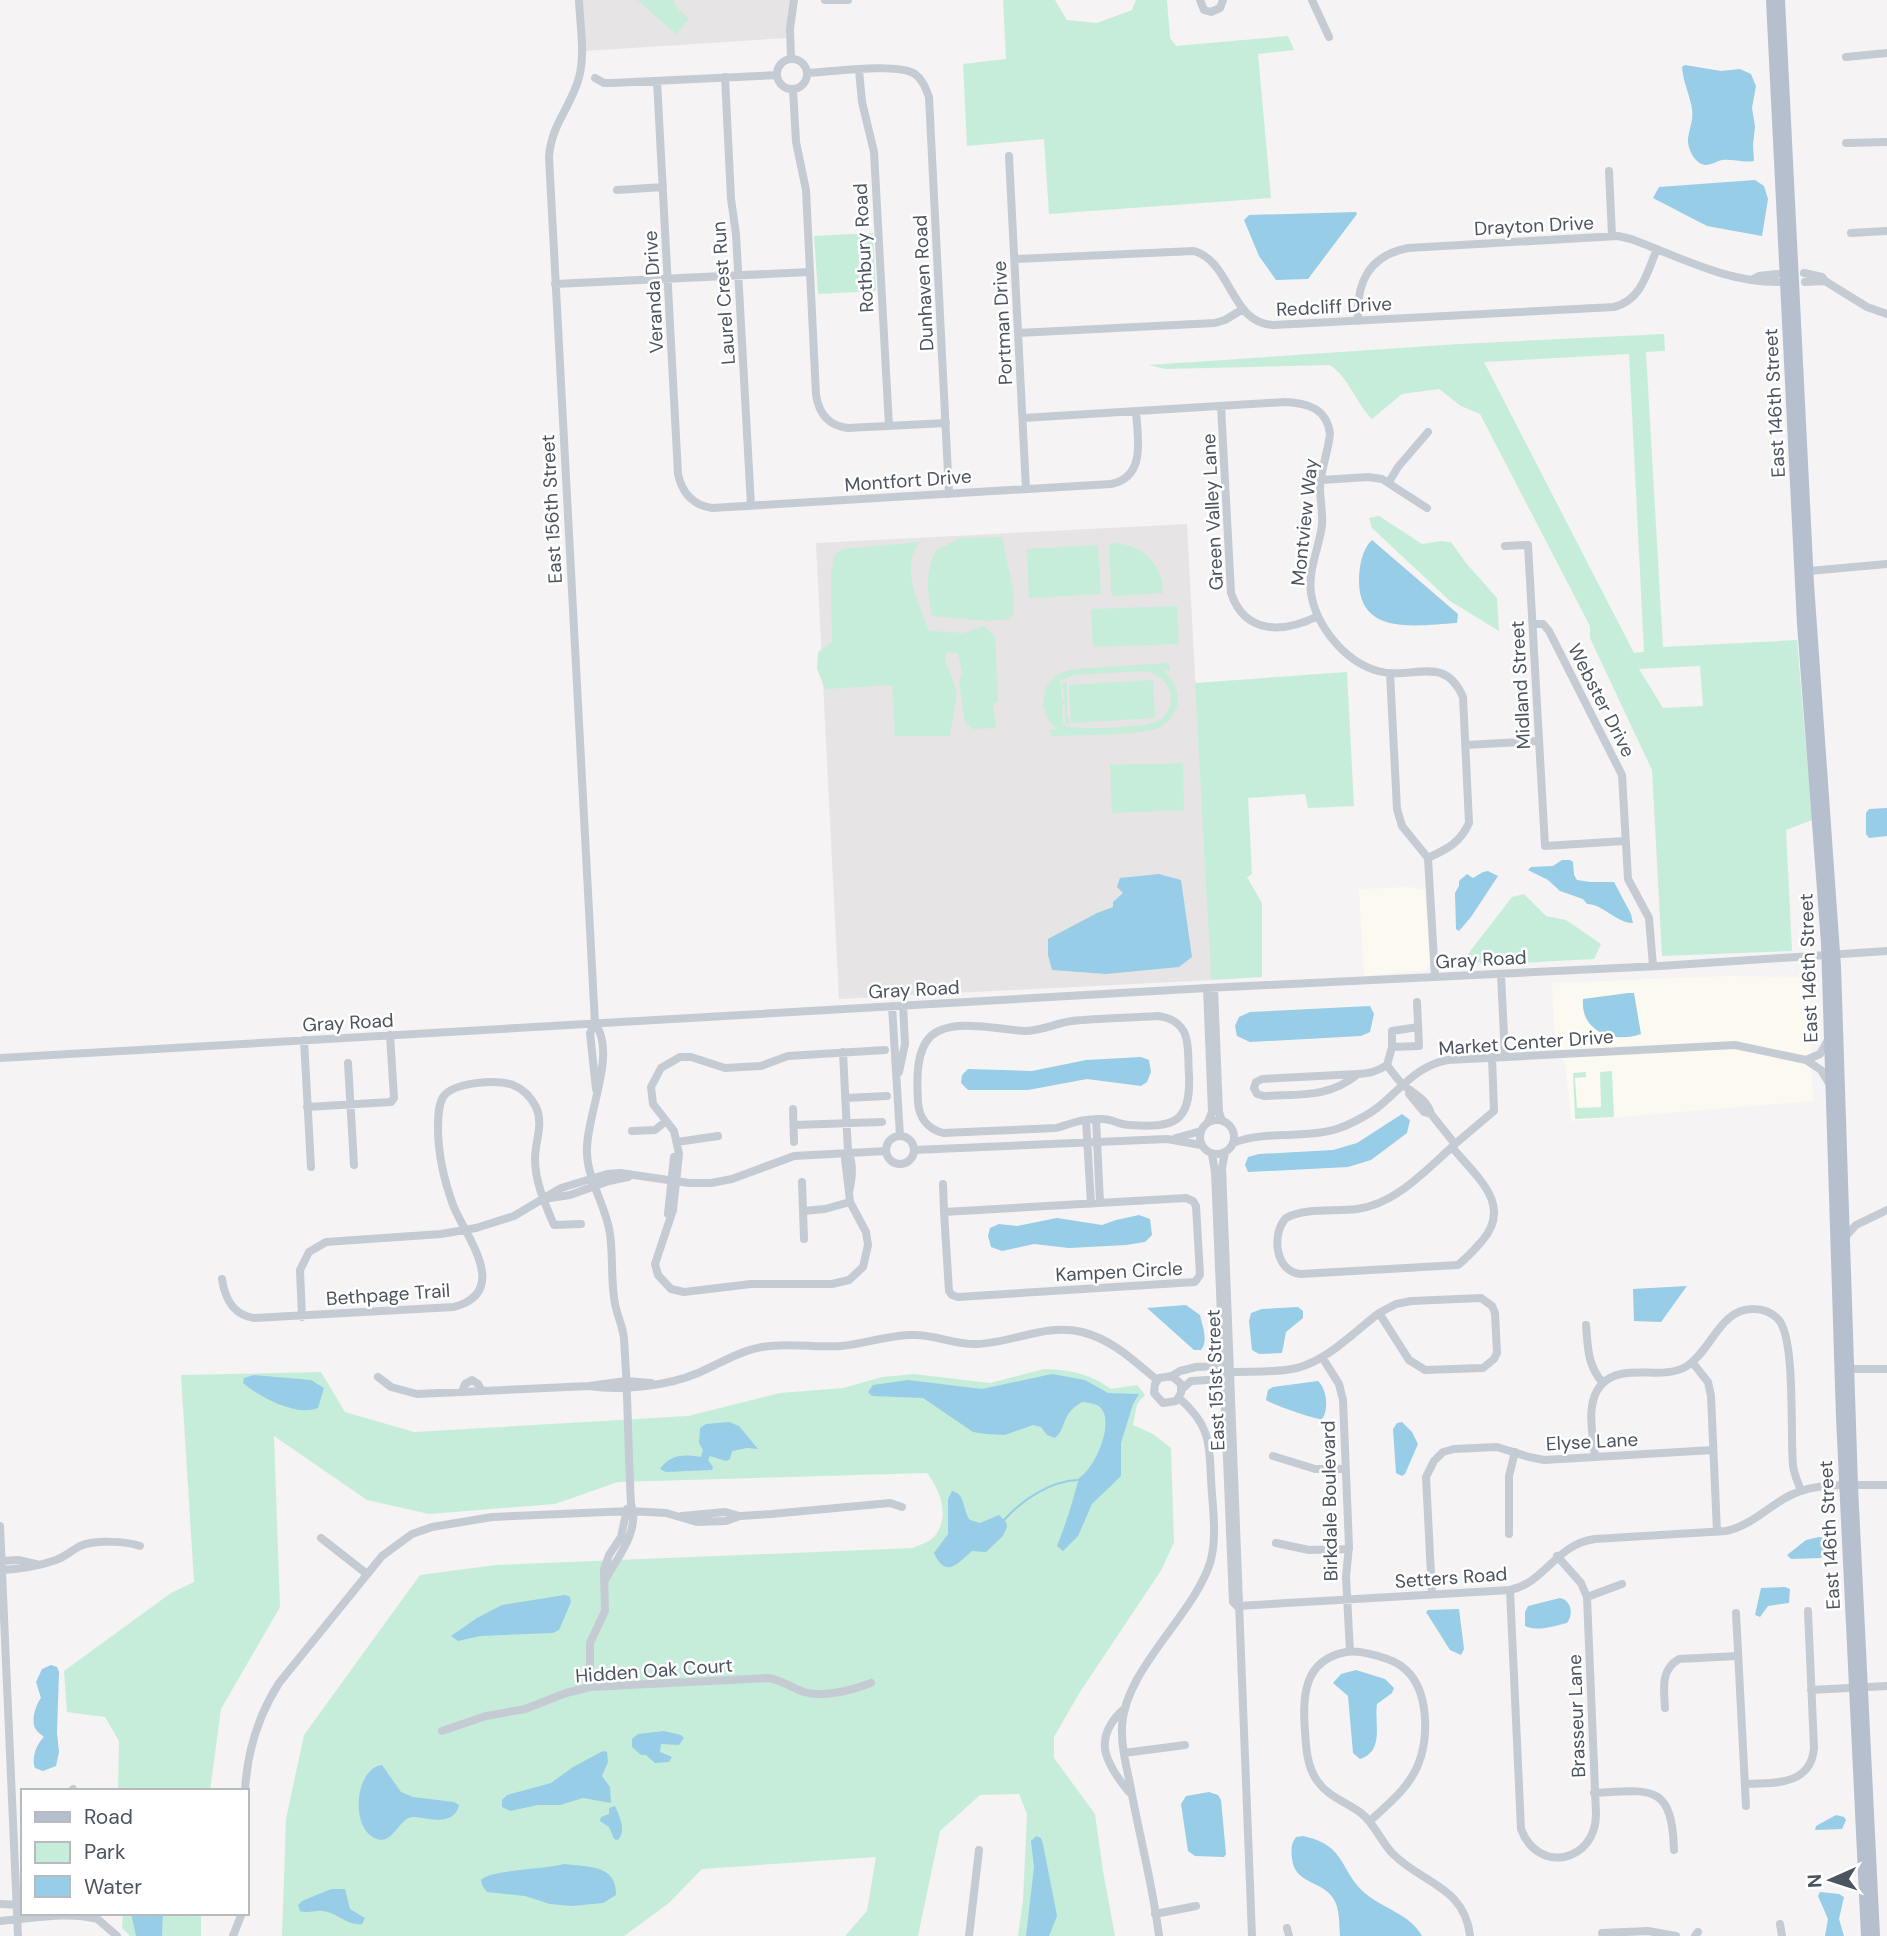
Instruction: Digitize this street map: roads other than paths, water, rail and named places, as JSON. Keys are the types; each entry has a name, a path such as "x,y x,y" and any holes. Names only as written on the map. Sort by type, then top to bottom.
{"main road":[{"name":"East 146th Street","path":"1771,0 1800,585 1813,789 1831,955 1828,1040 1830,1086 1859,1688 1875,1936"},
{"name":"East 146th Street","path":"1780,0 1844,1222 1849,1369 1849,1486"},
{"name":"East 146th Street","path":"1859,1688 1866,1936"}],"street":[{"name":"East 156th Street","path":"579,0 582,56 580,73 573,95 556,125 550,150 595,1024 601,1032 602,1044 601,1072 587,1146 592,1183 611,1235 614,1301 624,1335 630,1509 618,1550 604,1582 605,1612 589,1648 590,1687"},
{"path":"791,59 790,29 794,0"},
{"path":"825,0 848,0"},
{"path":"1200,0 1204,10 1212,12 1219,10 1223,0"},
{"path":"1312,0 1329,37"},
{"path":"1846,57 1887,53"},
{"path":"791,59 801,62 807,73 802,86 793,89 782,86 777,75 780,65 791,59"},
{"name":"Dunhaven Road","path":"859,70 899,68 915,74 926,87 929,97 949,494"},
{"path":"807,73 859,70"},
{"name":"Rothbury Road","path":"859,70 860,94 874,152 889,426"},
{"path":"595,78 612,83 777,75"},
{"name":"Laurel Crest Run","path":"725,77 751,506"},
{"name":"Veranda Drive","path":"657,81 678,474 683,490 690,498"},
{"path":"793,89 796,142 806,190 817,403 824,417 837,426 854,429 946,424"},
{"path":"1846,143 1887,142"},
{"name":"Portman Drive","path":"1009,156 1026,489"},
{"path":"1609,171 1612,236"},
{"path":"617,190 663,187"},
{"path":"1851,233 1887,230"},
{"name":"Drayton Drive","path":"1358,321 1358,296 1366,275 1380,260 1401,250 1612,236 1631,239 1726,276 1759,282 1777,278"},
{"name":"Redcliff Drive","path":"1015,259 1194,251 1208,257 1243,309 1255,321 1269,325 1619,306 1639,292 1657,249"},
{"path":"555,284 809,272"},
{"path":"1805,277 1825,281 1867,307 1887,314"},
{"path":"1018,333 1215,323 1226,320 1243,309"},
{"name":"Montview Way","path":"1023,418 1285,402 1304,403 1326,420 1330,434 1322,480 1322,523 1312,561 1311,579 1313,603 1318,616 1329,636 1345,652 1378,671 1433,671 1451,678 1462,697 1469,823 1455,844 1428,858"},
{"name":"Green Valley Lane","path":"1221,406 1231,593 1235,606 1242,616 1265,627 1294,625 1318,616"},
{"name":"Montfort Drive","path":"690,498 698,504 712,508 1111,484 1130,476 1137,462 1136,412"},
{"path":"1389,482 1398,467 1429,432"},
{"path":"1322,480 1375,477 1389,482 1427,508"},
{"name":"Midland Street","path":"1505,546 1528,545 1545,846 1625,842"},
{"path":"1808,571 1887,564"},
{"name":"Webster Drive","path":"1533,624 1543,624 1549,631 1620,771 1629,883 1649,918 1653,966"},
{"path":"1390,673 1398,809 1402,826 1428,858 1435,977"},
{"path":"1466,745 1539,741"},
{"name":"Gray Road","path":"0,1058 1887,951"},
{"path":"1501,974 1505,1057"},
{"path":"1167,1139 1202,1145 1212,1154 1225,1152 1233,1143 1232,1129 1223,1121 1219,1112 1210,988"},
{"path":"915,1150 1167,1139 1201,1131 1212,1112 1210,988"},
{"path":"1392,1047 1419,1046 1417,1002"},
{"path":"898,1079 905,1044 904,1005"},
{"path":"892,1006 900,1136"},
{"path":"1162,1017 1174,1021 1184,1032 1187,1043 1189,1101 1183,1114 1166,1124 1130,1125 1109,1119 1091,1119 1073,1121 1056,1128 943,1133 933,1129 922,1119 919,1110 918,1070 925,1044 933,1035 950,1028 983,1026 1032,1031 1072,1021 1162,1017"},
{"path":"1358,1074 1340,1087 1320,1093 1264,1096 1257,1094 1254,1088 1256,1082 1262,1079 1371,1073 1387,1065 1394,1030 1418,1027"},
{"path":"307,1107 393,1100 390,1035"},
{"path":"1806,1060 1820,1054 1828,1040"},
{"path":"304,1041 311,1167"},
{"name":"Market Center Drive","path":"1233,1143 1268,1136 1342,1128 1376,1109 1406,1087 1422,1070 1436,1063 1735,1045 1806,1060"},
{"path":"843,1052 848,1152 845,1166 850,1202 866,1232 868,1254 859,1272 849,1280 836,1284 751,1284 688,1292 674,1290 660,1279 655,1264 668,1221 677,1145 674,1131 653,1104 651,1087 658,1071 672,1060 691,1057 725,1068 761,1066 788,1056 843,1052 884,1050"},
{"path":"1387,1065 1424,1112 1431,1114 1453,1146 1489,1192 1495,1205 1491,1230 1458,1265 1301,1274 1289,1271 1280,1259 1278,1233 1286,1218 1297,1214 1358,1209 1408,1186 1453,1146 1494,1111 1492,1058"},
{"path":"1806,1060 1821,1070 1830,1086"},
{"path":"348,1063 354,1165"},
{"name":"Bethpage Trail","path":"222,1279 231,1306 246,1317 302,1317 454,1307 465,1303 479,1289 483,1270 481,1260 449,1194 441,1166 439,1142 440,1105 444,1096 457,1086 505,1083 522,1090 530,1098 539,1118 534,1160 551,1227 582,1224"},
{"path":"845,1098 887,1096"},
{"path":"793,1109 794,1142"},
{"path":"1091,1119 1096,1203"},
{"path":"632,1131 652,1131 666,1121"},
{"path":"1208,1122 1223,1121"},
{"path":"794,1125 882,1122"},
{"name":"Market Center Drive","path":"1232,1129 1268,1136"},
{"path":"1201,1131 1202,1145"},
{"path":"677,1145 718,1136"},
{"path":"900,1136 912,1142 915,1150 910,1161 900,1165 891,1161 886,1151 890,1141 900,1136"},
{"path":"302,1317 300,1270 303,1259 317,1246 326,1242 466,1230 514,1216 571,1185 631,1176 717,1182 783,1158 886,1151"},
{"name":"East 151st Street","path":"1225,1152 1222,1168 1240,1602 1237,1606 1252,1936"},
{"name":"East 151st Street","path":"1212,1154 1215,1172 1233,1602 1237,1606"},
{"path":"802,1182 804,1239"},
{"path":"544,1199 574,1194 592,1183"},
{"name":"Kampen Circle","path":"943,1184 944,1212 948,1288 955,1296 1191,1283 1198,1279 1196,1206 1192,1200 944,1212"},
{"path":"571,1185 574,1194"},
{"path":"803,1211 825,1209 850,1202"},
{"path":"1844,1238 1856,1225 1887,1210"},
{"path":"1844,1222 1856,1225"},
{"path":"1231,1372 1292,1369 1322,1357 1378,1313 1396,1304 1411,1301 1481,1298 1492,1306 1496,1313 1497,1353 1483,1368 1425,1370 1409,1360 1378,1313"},
{"path":"1595,1457 1592,1403 1595,1393 1603,1383 1615,1375 1678,1370 1692,1362 1735,1314 1749,1309 1766,1311 1781,1323 1787,1336 1793,1465 1801,1491"},
{"path":"1586,1325 1590,1362 1593,1371 1603,1383"},
{"path":"378,1377 384,1384 408,1393 589,1386 607,1388 688,1377 763,1346 841,1346 908,1335 977,1345 1039,1331 1061,1329 1079,1331 1111,1343 1157,1380"},
{"name":"Birkdale Boulevard","path":"1322,1357 1342,1391 1349,1549 1346,1577 1350,1651"},
{"path":"1692,1362 1703,1374 1710,1388 1717,1531"},
{"path":"1172,1376 1187,1368 1223,1366"},
{"path":"1849,1369 1887,1369"},
{"path":"1182,1389 1179,1381 1166,1375 1157,1380 1154,1393 1159,1400 1172,1403 1191,1381 1223,1378"},
{"path":"1159,1936 1124,1753 1122,1724 1125,1708 1137,1682 1205,1575 1212,1553 1208,1437 1198,1416 1179,1398"},
{"name":"Elyse Lane","path":"1432,1594 1427,1471 1443,1452 1491,1447 1540,1460 1713,1450"},
{"path":"1509,1534 1509,1476 1515,1452"},
{"path":"1273,1456 1315,1469 1346,1469"},
{"name":"Setters Road","path":"1237,1606 1510,1590 1532,1581 1557,1556 1588,1540 1717,1531 1742,1526 1801,1491 1813,1487 1887,1485"},
{"path":"245,1789 247,1763 256,1728 279,1683 382,1556 412,1534 432,1527 492,1517 630,1509 682,1516 697,1522 890,1503 902,1507"},
{"path":"0,1526 20,1905 17,1918 18,1936"},
{"path":"321,1538 367,1574"},
{"path":"1,1565 25,1568 57,1560 86,1544 128,1542 140,1546"},
{"path":"1276,1544 1309,1550 1349,1549"},
{"path":"1557,1556 1581,1583 1587,1597 1622,1584"},
{"name":"Brasseur Lane","path":"1510,1590 1521,1829 1531,1847 1541,1854 1553,1857 1564,1857 1577,1852 1590,1839 1595,1824 1587,1597"},
{"path":"1745,1784 1791,1781 1807,1768 1814,1755 1808,1612"},
{"path":"1737,1613 1746,1806"},
{"path":"1370,1821 1398,1796 1417,1767 1424,1739 1422,1698 1412,1676 1402,1666 1374,1655 1350,1651 1327,1659 1315,1670 1307,1683 1303,1706 1306,1748 1313,1773 1323,1788 1370,1821 1395,1856 1452,1896 1464,1913 1470,1936"},
{"path":"1665,1708 1665,1678 1674,1662 1738,1656"},
{"name":"Hidden Oak Court","path":"442,1731 486,1716 525,1709 590,1687 768,1678 779,1679 810,1693 838,1692 871,1683"},
{"path":"1811,1690 1887,1686"},
{"path":"1125,1708 1110,1726 1105,1751 1112,1772 1132,1795"},
{"path":"1124,1753 1185,1745"},
{"path":"1594,1793 1639,1791 1658,1797 1670,1812 1674,1850"},
{"path":"969,1936 979,1850"},
{"path":"0,1904 20,1905"},
{"path":"1155,1913 1196,1906"},
{"path":"0,1922 62,1915"},
{"path":"233,1936 242,1915"},
{"path":"94,1916 117,1936"},
{"path":"1780,1924 1782,1936"},
{"path":"1602,1933 1635,1934 1656,1931 1676,1936"}],"water":[{"path":"1685,65 1721,71 1740,69 1751,74 1756,86 1752,108 1755,126 1754,161 1722,160 1706,165 1699,163 1693,156 1688,141 1692,113 1682,67"},
{"path":"1755,180 1764,186 1768,199 1762,236 1707,226 1653,198 1659,187"},
{"path":"1356,212 1308,279 1276,280 1259,256 1244,220 1249,215"},
{"path":"1372,540 1458,614 1457,623 1394,624 1369,611 1362,599 1359,576 1363,553"},
{"path":"1887,808 1887,836 1869,838 1866,834 1866,813 1869,809"},
{"path":"1562,860 1573,862 1577,880 1614,882 1633,923 1560,891 1548,880 1528,870 1531,867 1553,866"},
{"path":"1488,871 1498,876 1459,931 1456,929 1455,893 1459,881 1467,874 1473,878"},
{"path":"1159,874 1181,880 1192,957 1179,967 1106,974 1052,970 1048,939 1113,907 1113,902 1123,893 1117,887 1120,878"},
{"path":"1634,993 1641,1034 1630,1037 1610,1036 1593,1027 1583,1010 1583,999"},
{"path":"1370,1006 1374,1014 1370,1032 1361,1036 1250,1042 1237,1036 1235,1026 1239,1017 1250,1012"},
{"path":"1141,1057 1149,1060 1151,1072 1147,1082 1141,1086 1087,1079 1028,1090 968,1090 961,1083 962,1075 968,1069 1032,1071 1086,1060"},
{"path":"1402,1114 1410,1120 1407,1133 1371,1160 1348,1167 1248,1172 1245,1165 1248,1157 1259,1154 1333,1150 1357,1143"},
{"path":"1139,1215 1150,1219 1152,1235 1145,1242 1126,1245 1069,1248 1034,1244 1002,1251 991,1247 988,1236 990,1228 999,1224 1017,1226 1057,1218 1102,1225"},
{"path":"1687,1286 1661,1322 1634,1321 1633,1289"},
{"path":"1186,1305 1200,1315 1205,1337 1201,1350 1194,1350 1147,1308"},
{"path":"1298,1307 1303,1311 1303,1318 1286,1332 1282,1353 1259,1354 1252,1350 1249,1321 1251,1313 1262,1309"},
{"path":"1052,1374 1085,1380 1108,1393 1139,1394 1133,1404 1121,1443 1121,1476 1092,1504 1078,1536 1063,1551 1057,1546 1079,1478 1091,1466 1104,1437 1105,1418 1099,1406 1082,1402 1075,1407 1055,1438 1047,1435 1041,1427 1033,1425 1005,1435 986,1434 973,1432 923,1398 872,1396 868,1392 873,1385 908,1380 982,1389"},
{"path":"254,1375 311,1380 324,1388 318,1408 300,1410 268,1399 243,1383 244,1378"},
{"path":"1318,1381 1326,1400 1322,1419 1266,1400 1268,1390 1273,1387"},
{"path":"729,1422 739,1426 758,1449 732,1451 730,1459 726,1461 710,1456 708,1460 712,1470 666,1472 660,1469 668,1460 678,1456 701,1457 703,1450 699,1443 700,1428 706,1424"},
{"path":"1402,1422 1412,1432 1418,1444 1402,1476 1396,1473 1393,1429 1397,1423"},
{"path":"952,1491 960,1495 970,1520 980,1523 999,1515 1007,1527 1003,1536 986,1552 972,1551 957,1564 947,1567 938,1561 934,1553 948,1534 948,1499"},
{"path":"1824,1538 1827,1551 1821,1558 1791,1559 1787,1555 1806,1540"},
{"path":"1761,1588 1790,1589 1789,1603 1768,1606 1760,1617 1755,1615"},
{"path":"565,1595 570,1597 571,1602 559,1630 553,1633 480,1636 458,1641 451,1636 502,1605"},
{"path":"1560,1598 1567,1601 1570,1608 1567,1623 1541,1628 1525,1626 1528,1606"},
{"path":"1459,1609 1464,1649 1461,1655 1450,1650 1426,1612"},
{"path":"51,1665 57,1667 59,1672 59,1752 56,1766 43,1771 35,1768 34,1764 35,1751 44,1737 34,1725 37,1704 41,1698 36,1682 42,1669"},
{"path":"1356,1670 1385,1679 1394,1688 1392,1693 1377,1704 1376,1743 1368,1755 1360,1759 1353,1753 1348,1696 1333,1683 1341,1674"},
{"path":"664,1731 684,1738 679,1745 661,1744 660,1752 672,1757 669,1762 655,1763 632,1747 632,1739 638,1734"},
{"path":"603,1751 607,1752 608,1762 602,1776 610,1787 611,1803 583,1798 560,1805 538,1805 510,1811 502,1807 502,1800 507,1795 551,1783"},
{"path":"382,1765 401,1792 413,1797 454,1802 459,1805 456,1812 452,1817 439,1820 407,1818 392,1835 383,1840 377,1839 368,1833 362,1824 359,1799 366,1776"},
{"path":"1209,1792 1218,1795 1221,1800 1226,1854 1224,1857 1195,1856 1188,1851 1181,1804 1186,1796"},
{"path":"615,1806 622,1827 618,1840 614,1839 609,1827 600,1821 601,1817 609,1814 609,1808"},
{"path":"1836,1815 1846,1820 1842,1829 1815,1830 1816,1826"},
{"path":"1036,1836 1041,1838 1043,1844 1057,1916 1049,1936 1026,1936 1034,1867 1031,1841"},
{"path":"1303,1836 1328,1846 1366,1894 1411,1922 1422,1936 1340,1936 1338,1911 1333,1898 1298,1873 1294,1866 1292,1844 1296,1837"},
{"path":"564,1864 591,1867 606,1872 612,1878 616,1895 603,1903 572,1906 550,1904 525,1896 487,1892 482,1885 481,1880 487,1876"},
{"path":"331,1889 345,1889 350,1909 365,1918 362,1924 352,1923 323,1911 300,1911 298,1905 302,1901"},
{"path":"1820,1892 1844,1897 1839,1919 1844,1936 1825,1936 1828,1919 1818,1896"},
{"path":"131,1915 163,1915 162,1936 136,1936"}],"waterway":[{"path":"1004,1520 1019,1505 1037,1493 1057,1484 1078,1480"}]}
